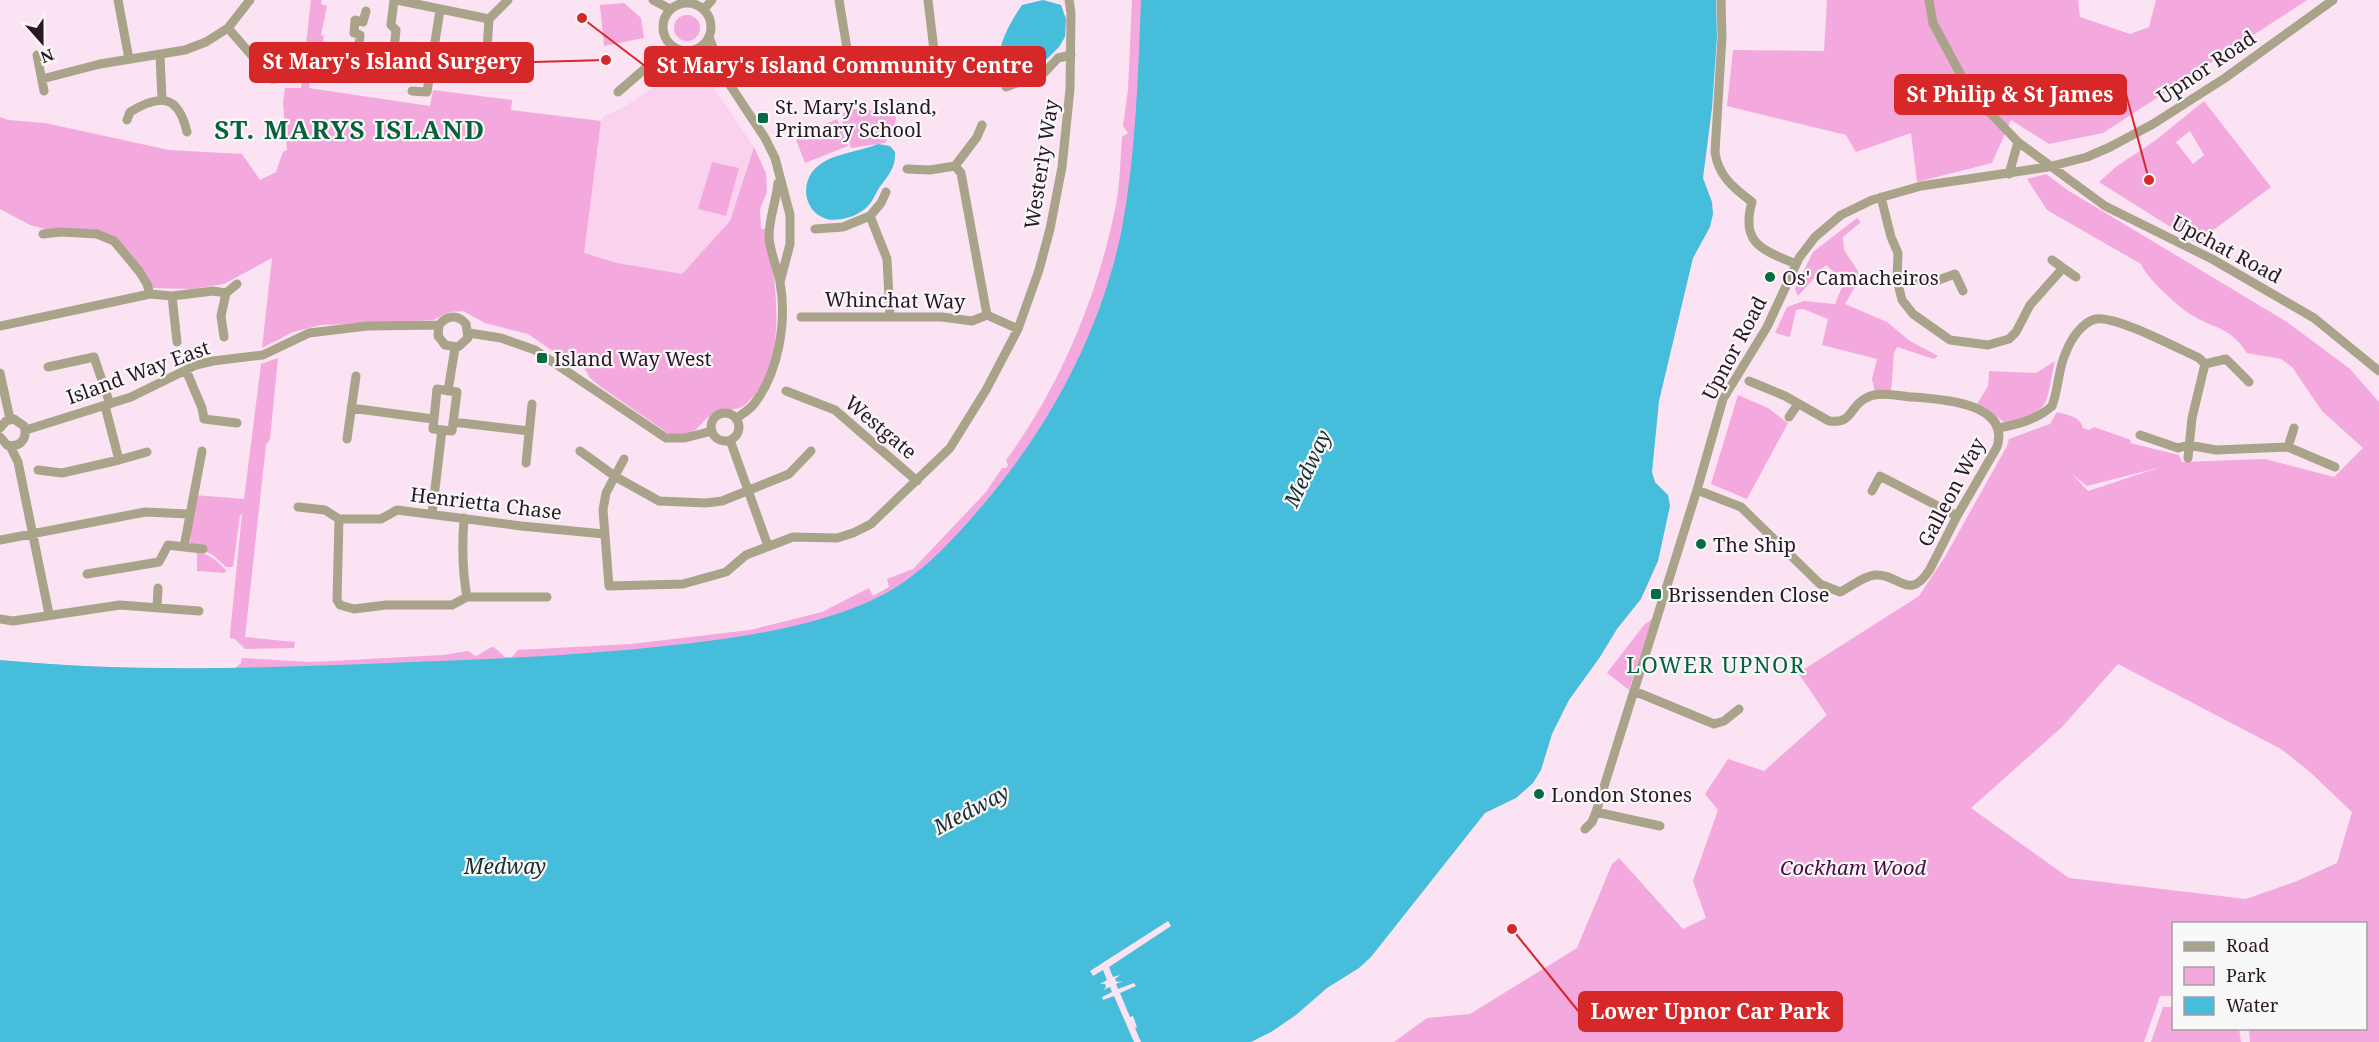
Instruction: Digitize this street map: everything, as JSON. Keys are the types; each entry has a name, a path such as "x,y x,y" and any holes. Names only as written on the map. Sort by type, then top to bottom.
{"street":[{"path":"118,0 129,59"},
{"path":"42,79 100,64 160,55 206,42 228,28 250,0"},
{"path":"359,45 394,50 396,30 391,25 395,0 434,6 489,19"},
{"path":"486,64 489,19 508,0"},
{"path":"653,0 670,9"},
{"path":"704,9 712,0"},
{"path":"839,0 849,61"},
{"path":"928,0 936,66"},
{"name":"Westerly Way","path":"604,534 609,586 683,584 726,572 746,555 793,537 837,538 854,533 871,524 950,448 986,390 1018,329 1039,270 1050,229 1062,167 1070,89 1071,13 1069,0"},
{"path":"1721,0 1722,37 1716,165 1729,184 1752,202 1748,225 1753,241 1767,251 1796,264"},
{"name":"Upchat Road","path":"1929,0 1933,23 1970,92 2018,142 2105,206 2212,259 2314,318 2379,371"},
{"name":"Upnor Road","path":"1585,829 1592,822 1596,812 1697,490 1723,399 1767,327 1796,264 1814,239 1840,215 1860,204 1881,197 1921,186 2052,166 2095,154 2153,124 2246,64 2333,0"},
{"path":"709,37 700,48 693,50 680,50 673,47 668,42 663,29 666,15 670,9 683,3 691,3 704,9 711,22 709,37 724,76 768,144 779,175 790,219 790,244 780,282"},
{"path":"412,91 427,92 434,6"},
{"path":"359,56 360,35 354,33 355,20 363,22 366,11"},
{"path":"228,28 272,79 286,78"},
{"path":"618,92 673,47"},
{"path":"693,50 724,76"},
{"path":"37,55 44,91"},
{"path":"160,55 162,99"},
{"path":"1006,87 1044,73 1058,58 1071,55"},
{"path":"127,120 130,112 138,107 162,99 172,102 178,109 187,132"},
{"path":"907,169 930,170 955,166 977,137 982,125"},
{"path":"2009,174 2018,142"},
{"path":"955,166 961,173 987,315 1018,329"},
{"path":"736,419 753,405 767,382 776,360 780,328 780,282 770,239 770,214 777,194 779,175"},
{"path":"815,229 842,227 870,216 880,205 886,192"},
{"path":"1881,197 1898,253 1897,278 1900,296 1905,305 1937,332 1950,339 1961,343 1988,345 2000,343 2016,332 2030,305 2063,268"},
{"path":"870,216 887,259 890,317"},
{"path":"43,234 90,234 114,241 143,277 150,294"},
{"path":"2052,260 2076,276"},
{"path":"1897,278 1933,282 1955,274 1963,291"},
{"path":"224,337 221,316 226,293 237,284"},
{"path":"0,326 150,294 172,296 194,292 226,293"},
{"path":"172,296 177,342"},
{"name":"Whinchat Way","path":"801,317 946,317 972,321 987,315"},
{"name":"Island Way East","path":"26,430 107,405 186,370 213,361 263,355 293,339 327,330 367,326 439,326 447,318 457,317 466,324 469,333"},
{"path":"1998,428 2014,426 2036,417 2052,406 2065,353 2081,327 2098,318 2114,321 2140,331 2199,358 2205,364"},
{"path":"439,326 440,341 444,345 455,348 466,342 469,333 501,338 535,350 666,438 684,438 712,431"},
{"path":"448,391 455,348"},
{"path":"48,367 94,357 119,460"},
{"path":"2205,364 2226,360 2249,381"},
{"path":"2188,458 2192,418 2205,364"},
{"path":"186,370 202,408 204,419 237,423"},
{"path":"0,373 10,419"},
{"path":"347,439 356,376"},
{"name":"Galleon Way","path":"1697,490 1739,505 1820,584 1840,592 1865,578 1877,575 1900,585 1911,585 1918,582 1930,569 2000,439 1998,428 1984,413 1964,403 1897,395 1867,397 1845,420 1837,422 1829,421 1749,381"},
{"path":"437,389 457,392 452,432 433,429 433,419 437,389"},
{"name":"Westgate","path":"786,391 836,410 917,481"},
{"path":"526,463 532,404"},
{"path":"1789,417 1798,404"},
{"path":"351,408 433,419"},
{"path":"720,414 729,414 736,419 738,431 730,440 717,438 712,431 713,421 720,414"},
{"path":"0,428 10,419 18,420 26,430 18,462"},
{"path":"453,422 529,431"},
{"path":"2288,447 2294,428"},
{"path":"432,514 442,430"},
{"path":"2140,435 2178,448 2188,445 2216,450 2288,447 2335,467"},
{"path":"0,437 3,443 10,446 21,443"},
{"path":"730,440 768,546"},
{"path":"10,446 18,462 49,614"},
{"path":"184,547 202,451"},
{"path":"580,451 616,477 658,501 706,503 722,501 789,474 811,452"},
{"path":"38,470 62,473 147,452"},
{"path":"604,534 603,510 606,493 624,459"},
{"path":"1872,492 1880,476 1957,516"},
{"name":"Henrietta Chase","path":"298,507 325,510 339,519 381,519 397,510 604,534"},
{"path":"0,540 145,512 189,514"},
{"path":"464,518 462,549 467,597"},
{"path":"339,519 337,600 340,605 354,609 386,605 452,604 467,597 547,597"},
{"path":"87,574 159,562 168,545 203,549"},
{"path":"157,608 158,588"},
{"path":"0,620 13,621 120,605 199,611"},
{"path":"1634,691 1714,724 1724,721 1739,709"},
{"path":"1596,812 1660,826"}],"shaded area":[{"path":"689,69 707,78 754,147 730,221 682,274 617,263 583,253 601,121 604,116 624,107 669,77"}],"green space":[{"path":"311,0 322,0 321,4 327,6 321,35 324,36 321,53 314,54 309,88 430,106 433,90 512,100 511,110 601,121 584,253 617,263 682,274 730,221 754,147 766,173 767,192 760,209 761,229 767,229 776,297 776,321 775,345 769,367 760,387 746,404 739,408 716,412 693,432 680,435 669,434 601,387 590,378 584,368 567,361 528,334 485,323 463,311 450,312 433,320 321,325 293,332 262,348 272,258 224,284 192,289 152,288 116,237 99,231 45,229 30,225 0,209 0,117 8,120 45,123 169,150 242,154 260,180 276,172 283,152 287,150 283,102 285,88 301,88"},
{"path":"1132,0 1167,0 1141,304 890,632 317,701 0,660 59,665 235,668 241,663 242,658 311,662 443,655 468,651 475,656 494,647 505,657 512,657 518,650 631,644 750,630 822,612 869,588 873,596 889,587 887,579 913,569 986,492 1002,468 1006,468 1008,465 1006,460 1042,404 1073,343 1097,279 1116,205 1122,137 1128,133 1123,126 1128,90"},
{"path":"1827,0 2078,0 2080,17 2130,34 2149,27 2156,0 2307,0 2103,133 2049,144 2011,120 1992,163 1917,182 1911,133 1856,152 1846,135 1727,106 1733,50 1824,51"},
{"path":"624,3 641,18 644,38 604,46 600,5"},
{"path":"687,15 696,19 700,28 696,37 687,41 678,37 674,28 678,19"},
{"path":"2204,101 2271,187 2196,243 2099,182 2117,166 2156,140","holes":["2190,131 2204,155 2193,164 2176,142"]},
{"path":"893,106 896,121 885,143 851,148 841,118 844,112 862,109 880,113"},
{"path":"837,119 848,146 805,163 795,137"},
{"path":"712,162 739,168 726,216 698,209"},
{"name":"Cockham Wood","path":"2046,174 2069,191 2287,322 2350,369 2379,402 2379,1042 2250,1042 2249,1030 2367,1030 2367,922 2172,922 2172,996 2160,996 2144,1042 1394,1042 1427,1018 1470,1014 1577,948 1612,864 1619,858 1683,929 1706,918 1693,881 1718,810 1705,794 1728,759 1764,771 1827,715 1798,673 1919,596 1946,555 2009,439 2050,424 2057,412 2076,418 2083,428 2089,430 2094,427 2131,440 2130,443 2179,455 2182,462 2265,459 2334,477 2363,448 2322,411 2292,367 2281,359 2247,353 2241,344 2228,333 2184,310 2155,283 2141,264 2047,210 2027,179","holes":["2161,467 2088,491 2072,474 2087,486","2118,664 2281,749 2310,772 2352,812 2337,863 2297,881 2246,899 2069,878 1971,808 2062,727"]},
{"path":"1857,218 1861,222 1843,237 1844,250 1858,271 1859,280 1845,304 1887,322 1910,341 1938,356 1934,359 1897,347 1894,353 1891,392 1875,392 1872,379 1877,359 1822,345 1828,319 1803,309 1796,310 1790,337 1775,333 1787,307 1804,301 1835,304 1844,282 1826,265 1798,296 1795,289 1813,252"},
{"path":"278,358 245,637 295,642 294,648 245,649 235,639 230,638 242,514 240,515 233,567 226,567 213,555 190,544 194,495 244,499 261,364"},
{"path":"2055,361 2047,397 2039,410 2032,415 2005,423 1989,411 1976,406 1988,386 1989,371 2036,373"},
{"path":"1738,395 1768,408 1788,423 1747,499 1711,484"},
{"path":"197,553 213,558 226,570 225,573 197,571"},
{"path":"1652,619 1629,690 1607,673 1644,625"},
{"path":"2163,1007 2172,1007 2172,1030 2239,1030 2241,1042 2151,1042"}],"water":[{"path":"1043,0 1061,5 1066,19 1065,37 1059,47 1034,72 1012,78 999,71 999,54 1004,37 1022,5"},
{"name":"Medway","path":"1141,0 1716,0 1717,37 1712,108 1703,178 1712,202 1713,214 1710,227 1693,258 1659,401 1652,472 1655,482 1668,495 1670,506 1658,561 1641,599 1617,629 1569,700 1552,734 1541,770 1533,783 1516,798 1485,813 1371,957 1359,968 1327,988 1296,1015 1251,1042 0,1042 0,660 116,667 232,668 493,659 607,652 778,630 841,613 879,597 912,576 942,550 1006,476 1050,411 1087,340 1113,266 1127,200 1136,114"},
{"path":"878,144 890,146 895,152 894,163 867,207 855,215 842,219 820,216 812,209 806,190 813,171 822,163 835,157"}],"pier":[{"path":"1168,921 1171,926 1109,967 1113,977 1120,975 1115,979 1117,982 1123,981 1116,984 1118,989 1134,983 1136,986 1120,993 1137,1027 1135,1028 1141,1042 1134,1042 1114,996 1103,1000 1102,997 1112,992 1110,987 1103,990 1106,987 1105,984 1100,984 1107,980 1103,970 1093,976 1090,971"}],"place":[{"name":"St Mary's Island Community Centre","path":"582,18"},
{"name":"St Mary's Island Surgery","path":"606,60"},
{"name":"St. Mary's Island, Primary School","path":"763,118"},
{"name":"St Philip & St James","path":"2149,180"},
{"name":"Os' Camacheiros","path":"1770,277"},
{"name":"Island Way West","path":"542,358"},
{"name":"The Ship","path":"1701,544"},
{"name":"Brissenden Close","path":"1656,594"},
{"name":"London Stones","path":"1539,794"},
{"name":"Lower Upnor Car Park","path":"1512,929"}],"district":[{"name":"ST. MARYS ISLAND","path":"350,129"},
{"name":"LOWER UPNOR","path":"1716,664"}]}
